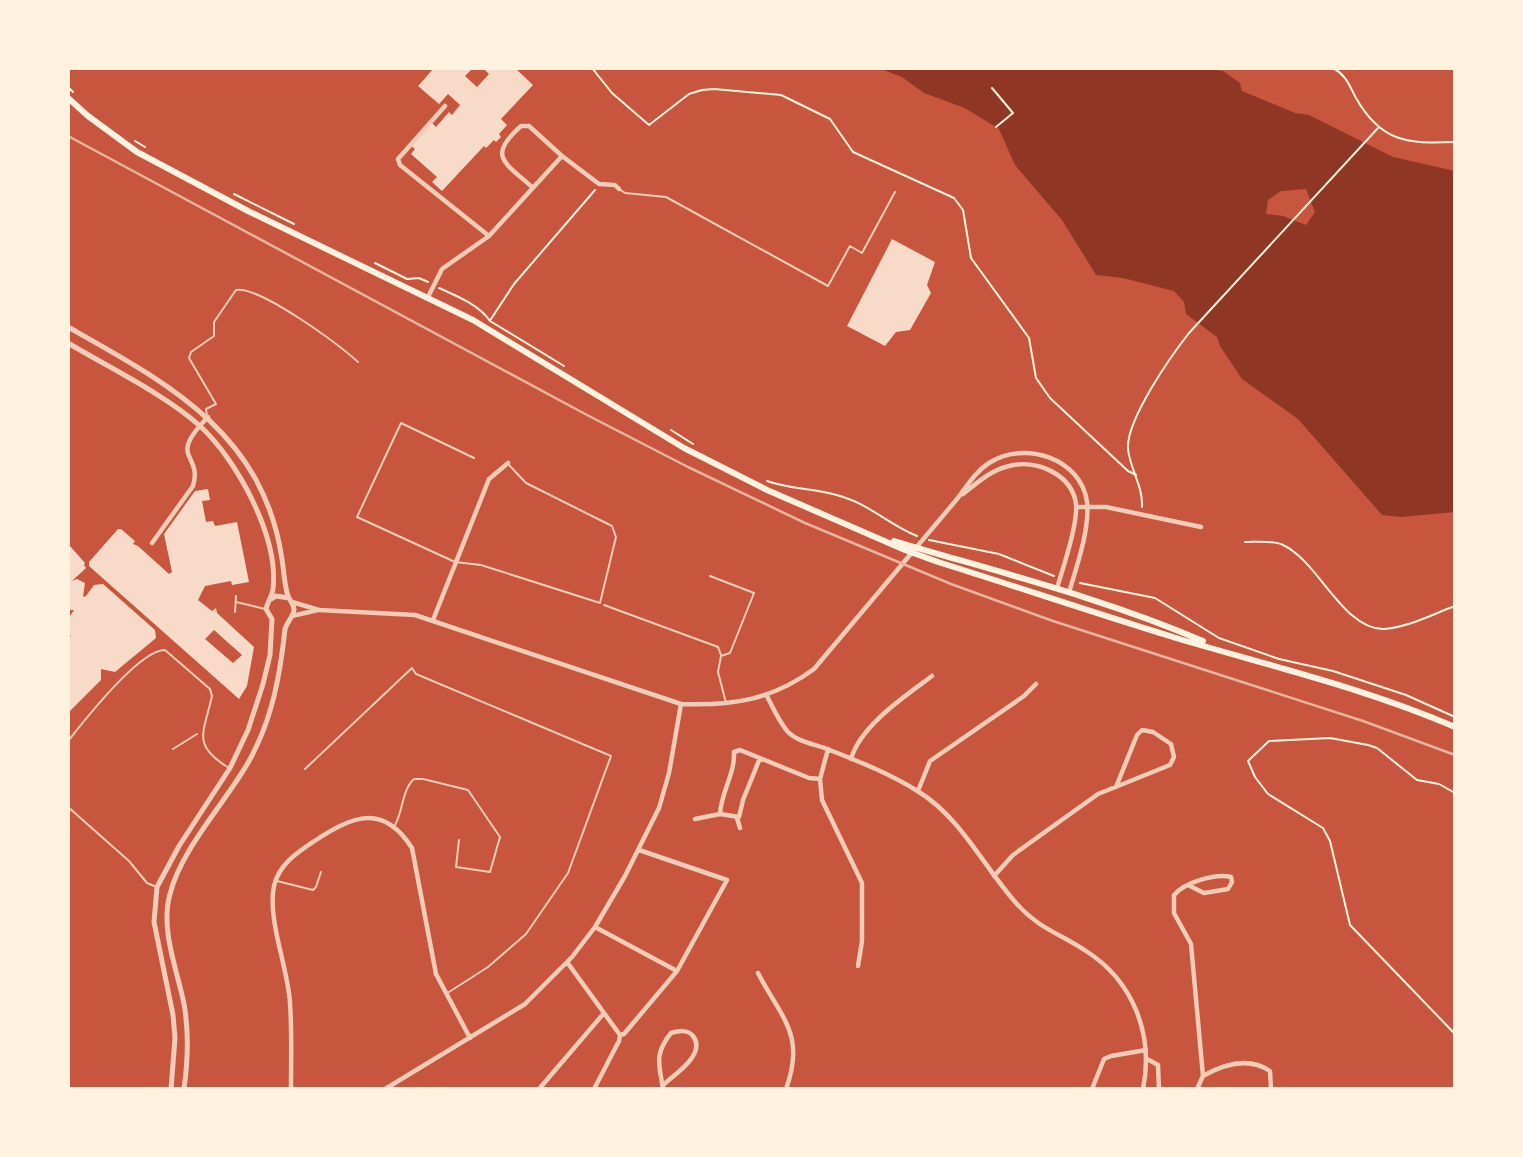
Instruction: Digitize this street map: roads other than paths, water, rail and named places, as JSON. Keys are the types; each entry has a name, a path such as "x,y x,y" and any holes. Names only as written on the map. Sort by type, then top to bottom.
{"main road":[{"path":"68,98 120,141 176,174 428,297 505,338 684,448 766,490 938,562 1385,700 1455,727"},
{"path":"875,536 1125,609 1221,649"},
{"path":"1054,598 1057,589"},
{"path":"1066,602 1069,592"}],"street":[{"path":"445,106 398,159 400,165 489,236"},
{"path":"532,187 505,163 501,154 503,144 521,125 529,126 599,184 615,185 619,189"},
{"path":"428,297 442,269 489,236 562,156"},
{"path":"68,327 168,386 208,417 238,449 268,502 279,536 290,600 294,609 270,713 251,757 174,880 167,903 167,923 187,1033 184,1089"},
{"path":"68,343 128,378 199,425 233,466 256,508 270,558 273,587 267,609 272,620 270,655 248,730 230,768 179,846 157,887 155,922 175,1038 171,1089"},
{"path":"152,543 193,486 194,470 186,450 187,441 208,417"},
{"path":"271,599 276,596 319,610 400,613 433,620 681,704 726,704 766,696 788,687 814,669 937,524 977,472 996,458 1020,454 1040,455 1068,466 1079,478 1087,507 1079,556 1069,592"},
{"path":"433,620 489,479 508,463"},
{"path":"957,499 992,473 1008,466 1020,464 1048,469 1060,476 1067,484 1076,507 1057,589"},
{"path":"1076,507 1106,507 1201,527"},
{"path":"272,620 282,623 319,610"},
{"path":"851,760 861,740 883,715 932,676"},
{"path":"918,791 930,761 1024,696 1036,684"},
{"path":"766,696 790,734 918,791 958,827 1018,905 1041,926 1082,948 1109,967 1134,1005 1142,1025 1146,1050 1143,1089"},
{"path":"385,1089 525,1004 567,962 595,927 639,850 659,807 669,773 681,704"},
{"path":"994,876 1013,855 1098,794 1116,787 1170,765 1174,757 1171,744 1153,732 1142,730 1137,735 1116,787"},
{"path":"828,749 820,779 822,800 862,883 862,941 858,966"},
{"path":"720,814 724,789 734,766 734,752 740,750 809,778 820,779"},
{"path":"737,818 741,814 743,800 760,758"},
{"path":"230,768 231,787"},
{"path":"695,819 720,814 737,818"},
{"path":"291,1089 290,1003 274,912 273,889 287,861 344,822 365,818 386,822 401,833 412,848 436,974 470,1038"},
{"path":"737,818 740,828"},
{"path":"620,1035 624,1034 677,971 727,880 639,850"},
{"path":"1188,885 1204,893 1228,889 1232,882 1228,875 1188,885 1174,895 1174,913 1191,944 1203,1076 1197,1089"},
{"path":"157,887 174,880"},
{"path":"595,927 677,971"},
{"path":"567,962 620,1035 620,1041 594,1089"},
{"path":"758,973 769,996 782,1012 793,1046 794,1067 786,1089"},
{"path":"539,1089 604,1013"},
{"path":"671,1033 689,1033 696,1045 692,1058 663,1087 658,1066 664,1042 671,1033"},
{"path":"1093,1089 1104,1059 1146,1050"},
{"path":"1146,1058 1158,1065 1159,1089"},
{"path":"1203,1076 1246,1061 1270,1071 1271,1089"}],"lane":[{"path":"619,189 625,193 666,198 828,286 850,246 862,253 895,192"},
{"path":"208,417 206,409 216,404 189,358 191,352 214,336 214,322 236,290 248,291 290,313 341,347 358,362"},
{"path":"474,458 401,423 357,517 455,562 481,565 600,603 616,537 612,526 526,483 508,463"},
{"path":"710,576 754,593 730,653 721,656"},
{"path":"235,612 236,596"},
{"path":"236,602 267,609"},
{"path":"604,605 718,648 721,656 718,671 726,704"},
{"path":"68,741 127,674 150,654 165,650 210,689 212,696 202,739 209,754 230,768"},
{"path":"305,769 412,668 416,674 611,756 568,873 526,934 488,967 445,995"},
{"path":"173,749 197,734"},
{"path":"394,827 408,785 414,779 423,779 468,790 500,837 490,872 456,867 459,840"},
{"path":"68,807 129,861 146,883 157,887"},
{"path":"276,880 313,890 317,887 321,872"}],"railway":[{"path":"68,136 587,415 805,523 951,584 1053,621 1363,721 1455,755"}]}
